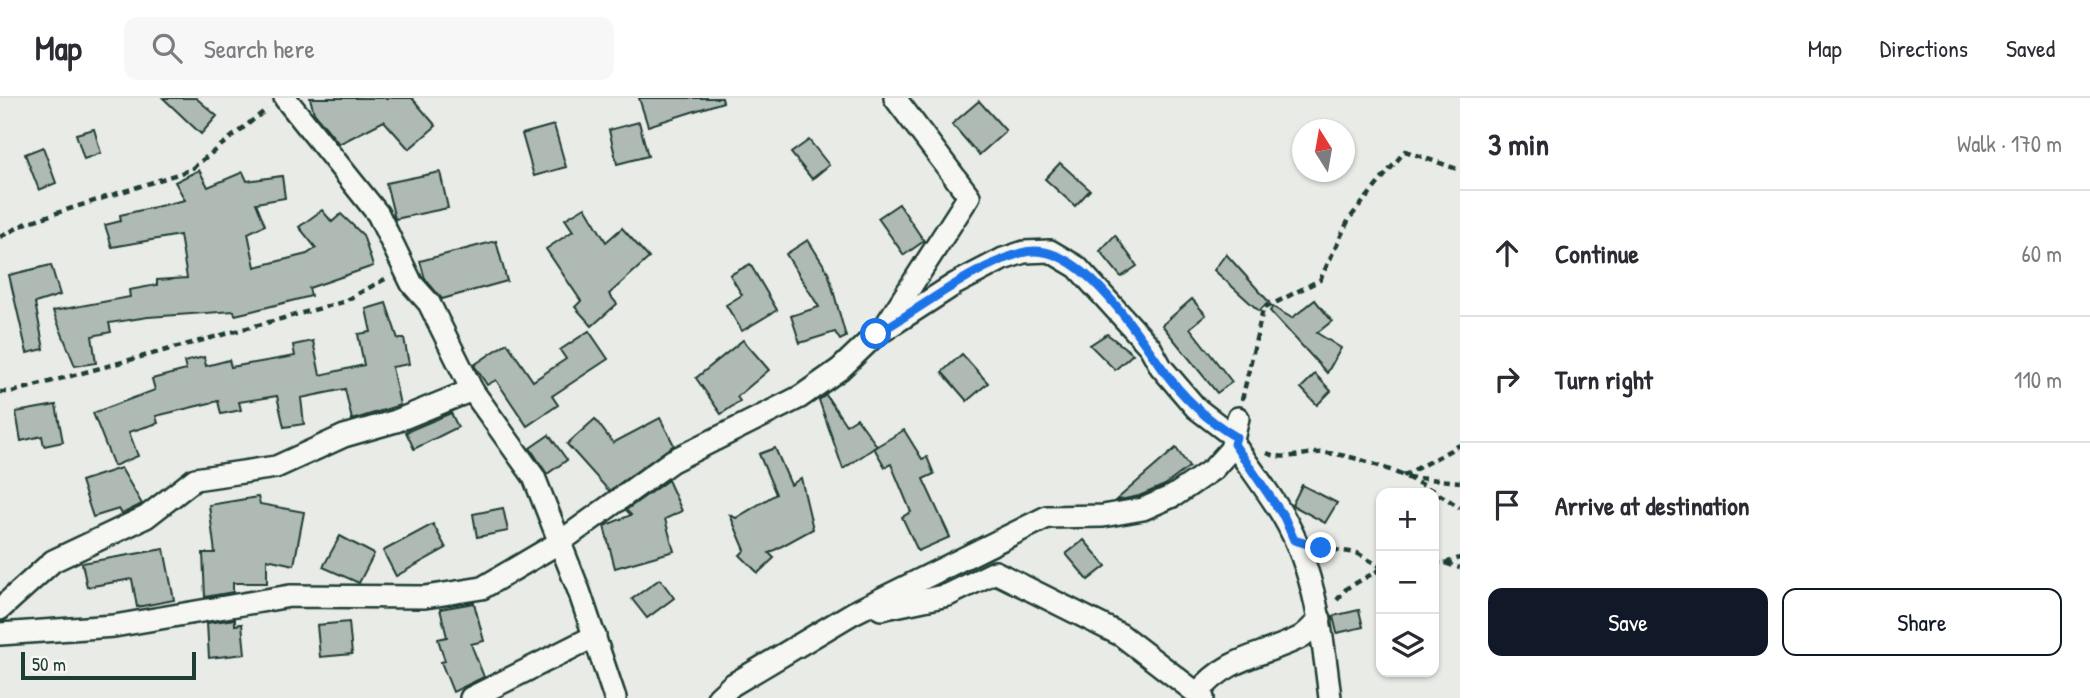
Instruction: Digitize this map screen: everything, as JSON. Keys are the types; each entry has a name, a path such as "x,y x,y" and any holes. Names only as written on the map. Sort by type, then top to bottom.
{"street":[{"path":"0,634 114,626 290,596 425,597 482,588 560,542 672,461 800,397 840,369 886,325 970,196 895,98"},
{"path":"279,102 378,214 412,284 429,303 472,390 534,477 615,698"},
{"path":"876,334 955,284 1003,259 1024,252 1050,251 1077,267 1150,347 1161,367 1196,408 1234,433 1284,517 1320,619 1331,698"},
{"path":"0,609 53,561 146,516 195,479 276,467 344,436 396,421 472,390"},
{"path":"718,698 732,685 853,614 1047,517 1102,516 1143,509 1175,495 1213,469 1234,433"},
{"path":"853,614 948,595 995,572 1121,635 1172,677 1200,695 1219,673 1246,656 1301,637 1320,619"},
{"path":"471,698 594,636"}],"path":[{"path":"0,237 29,222 190,170 279,102"},
{"path":"1460,170 1405,151 1349,219 1320,280 1263,309 1234,433 1278,458 1325,453 1387,468 1445,496 1460,508"},
{"path":"0,392 38,385 343,302 405,268"},
{"path":"1403,476 1460,445"},
{"path":"1403,476 1460,482"},
{"path":"1294,540 1357,553 1376,565"},
{"path":"1439,563 1460,558"},
{"path":"1445,563 1460,568"},
{"path":"1320,619 1347,589 1376,571"}],"building":[{"path":"163,98 196,98 217,116 201,134"},
{"path":"310,98 412,98 436,126 409,149 384,121 339,144 314,113"},
{"path":"639,98 722,98 723,102 648,126"},
{"path":"979,101 1006,131 979,155 952,124"},
{"path":"639,122 648,156 617,164 609,130"},
{"path":"554,125 566,167 534,176 522,134"},
{"path":"94,129 101,153 84,159 76,134"},
{"path":"809,140 829,165 812,179 791,153"},
{"path":"43,147 56,183 39,190 25,154"},
{"path":"1060,163 1090,190 1075,206 1045,179"},
{"path":"199,170 208,187 243,172 247,181 282,176 285,198 256,203 265,225 248,233 255,267 307,254 316,248 299,227 322,210 332,222 341,214 363,235 373,266 309,288 311,296 235,315 234,311 148,317 109,323 111,332 92,336 96,363 75,366 53,311 130,297 129,290 157,285 157,280 187,278 180,235 112,247 105,225 121,221 120,215 185,200 175,182"},
{"path":"440,172 448,208 395,219 386,183"},
{"path":"899,204 924,241 904,255 878,218"},
{"path":"585,207 606,242 622,228 649,258 609,294 617,304 592,326 575,307 581,301 546,249 573,231 565,219"},
{"path":"1115,235 1137,266 1121,277 1100,251"},
{"path":"808,240 828,272 846,337 840,340 835,332 800,343 791,316 819,307 786,254"},
{"path":"496,241 507,281 442,299 425,279 420,261"},
{"path":"1226,254 1269,302 1259,311 1214,270"},
{"path":"750,264 777,310 742,331 726,305 742,295 730,275"},
{"path":"51,265 60,295 35,303 44,349 27,353 9,275"},
{"path":"1192,299 1206,315 1190,328 1232,382 1217,393 1162,325"},
{"path":"1315,300 1332,321 1317,333 1341,348 1327,373 1270,311 1273,307 1292,318"},
{"path":"386,303 398,339 404,338 409,364 392,367 400,405 352,420 345,389 301,398 304,424 284,427 277,396 239,402 241,410 221,414 218,401 156,416 158,423 129,432 138,456 114,466 93,413 155,390 152,379 186,370 184,362 204,357 206,366 229,360 231,367 295,356 293,345 313,341 320,375 364,365 358,334 371,332 366,309"},
{"path":"589,331 608,359 552,396 558,405 527,426 496,380 487,385 474,365 507,343 533,381 566,359 560,350"},
{"path":"1107,334 1133,354 1115,370 1090,345"},
{"path":"743,340 769,370 737,397 740,401 721,414 696,378"},
{"path":"962,354 988,383 967,401 942,372"},
{"path":"1315,374 1331,391 1317,405 1301,388"},
{"path":"826,395 846,425 857,418 877,446 843,469 819,400"},
{"path":"56,405 63,442 44,446 42,436 21,441 16,412"},
{"path":"451,413 458,427 414,449 406,432"},
{"path":"660,418 674,445 609,491 567,444 595,419 613,443"},
{"path":"904,430 922,459 927,457 934,474 923,479 950,537 918,551 902,517 911,512 891,464 885,467 874,448"},
{"path":"549,435 567,460 547,474 530,448"},
{"path":"775,448 791,485 801,478 813,529 769,553 774,558 758,573 740,555 745,550 730,515 736,518 776,494 759,454"},
{"path":"1176,448 1189,467 1165,485 1139,496 1115,501"},
{"path":"121,468 142,504 122,514 119,509 93,517 81,481"},
{"path":"668,480 682,511 665,519 674,551 615,568 604,526 631,515 626,510"},
{"path":"1302,485 1337,503 1325,523 1292,505"},
{"path":"258,497 260,504 304,512 294,565 267,559 267,583 233,583 233,592 205,597 203,553 215,553 209,505"},
{"path":"503,508 508,531 477,537 473,514"},
{"path":"433,524 446,548 396,576 383,551"},
{"path":"340,536 374,554 359,583 323,567"},
{"path":"1084,540 1106,566 1088,580 1066,554"},
{"path":"164,549 174,600 137,607 132,579 87,587 82,563"},
{"path":"660,579 674,598 647,618 632,599"},
{"path":"474,603 484,641 471,644 484,677 453,692 441,662 445,661 438,639 447,637 440,609"},
{"path":"1359,610 1363,627 1337,633 1333,616"},
{"path":"235,619 235,625 242,624 245,654 209,658 207,623"},
{"path":"349,622 352,654 320,657 317,625"}],"route":[{"path":"876,334 906,318 955,284 1003,259 1037,250 1050,251 1065,258 1117,308 1196,408 1236,437 1234,444 1284,517 1294,540 1321,548"}]}
